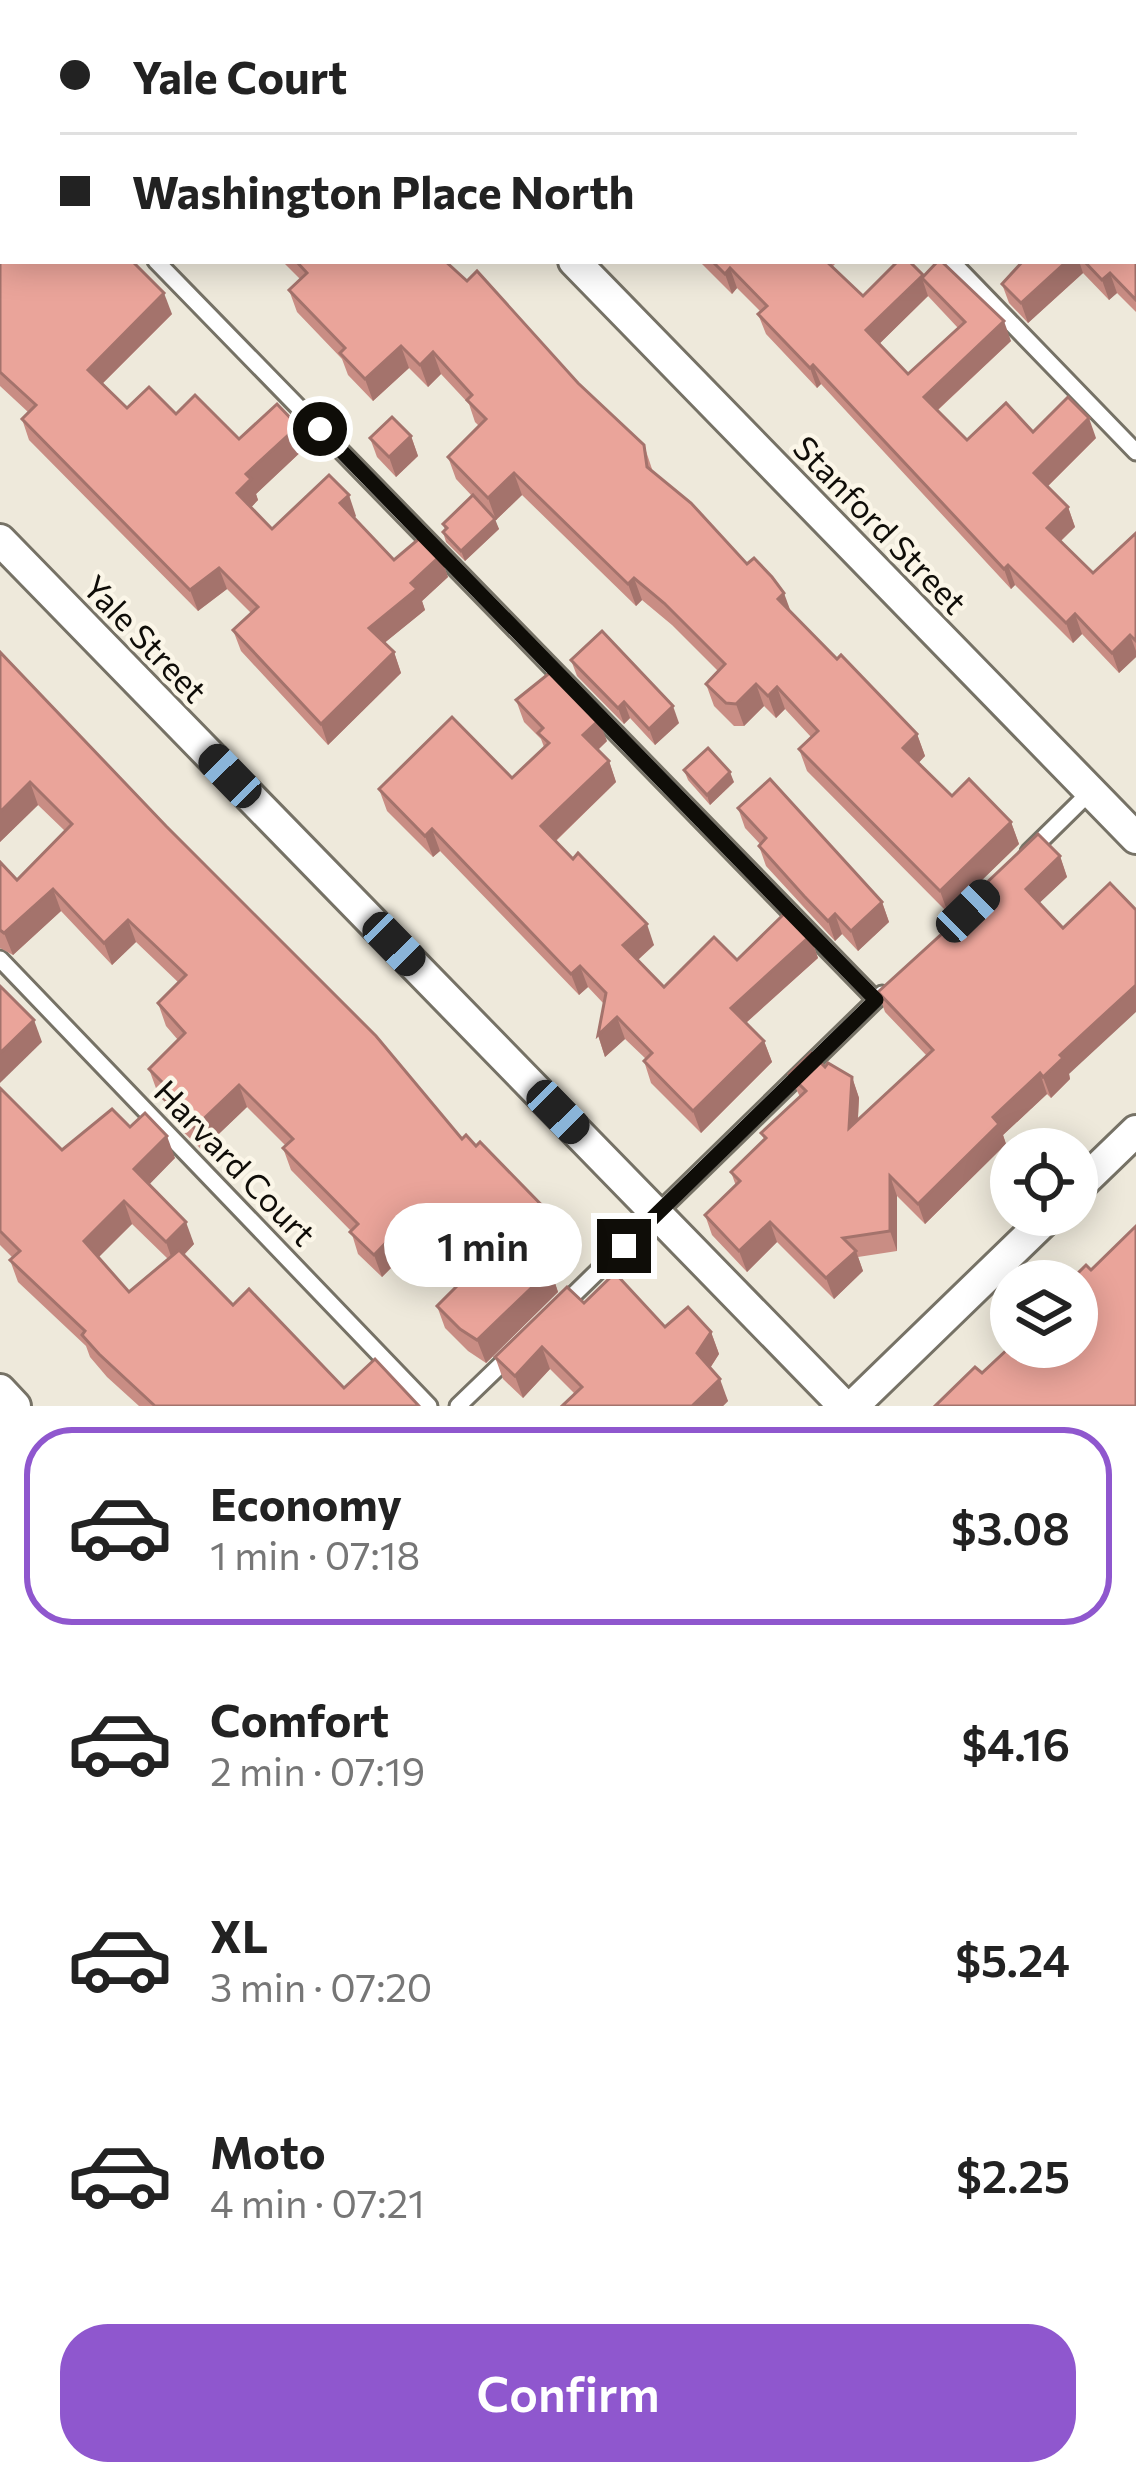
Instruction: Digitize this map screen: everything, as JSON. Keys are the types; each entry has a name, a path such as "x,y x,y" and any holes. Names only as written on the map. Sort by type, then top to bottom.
{"street":[{"name":"Stanford Street","path":"577,264 1136,838"},
{"name":"Yale Street","path":"0,540 844,1406"},
{"path":"1098,1168 1136,1131"},
{"path":"854,1406 1028,1236"},
{"path":"0,1390 16,1406"}],"lane":[{"path":"159,264 876,1000"},
{"path":"954,264 1136,452"},
{"path":"1008,872 1091,791"},
{"name":"Harvard Court","path":"0,959 429,1406"},
{"path":"541,1326 893,984"},
{"path":"458,1406 524,1342"}],"building":[{"path":"0,264 135,264 164,293 88,370 127,408 149,387 176,414 195,395 239,439 277,404 298,426 246,474 251,479 237,493 272,529 329,475 349,495 340,503 394,560 421,537 440,556 411,583 417,589 369,628 394,652 321,724 233,630 258,607 219,568 190,590 22,419 36,405 0,372"},
{"path":"299,264 448,264 467,281 477,271 578,383 644,445 647,467 691,503 747,564 754,558 784,593 778,599 837,659 841,655 917,734 903,748 952,796 969,779 1011,822 940,891 799,749 818,731 777,687 768,696 756,684 736,704 726,703 706,684 725,664 664,603 634,578 628,584 514,473 488,498 448,457 486,419 467,400 472,395 433,352 420,365 401,346 365,379 340,353 345,348 289,290 307,273"},
{"path":"715,264 829,264 863,296 895,264 912,264 923,275 866,330 908,374 965,322 922,278 935,264 944,264 1004,321 924,397 967,440 1006,403 1033,432 1068,397 1089,418 1034,473 1068,507 1047,528 1093,573 1136,533 1136,641 1130,635 1112,653 1075,614 1066,623 1008,565 1004,569 813,365 810,368 758,314 767,306 730,268 725,274"},
{"path":"1020,264 1064,264 1021,303 1002,284"},
{"path":"1087,264 1136,264 1136,300 1110,273 1102,280"},
{"path":"392,417 411,436 389,457 370,438"},
{"path":"473,495 495,519 461,551 443,532 447,528 443,524"},
{"path":"602,631 673,706 649,729 624,702 618,708 571,660"},
{"path":"0,652 376,1036 462,1139 466,1135 476,1146 480,1142 561,1225 549,1236 556,1243 539,1259 550,1270 477,1340 437,1306 463,1280 407,1221 374,1255 350,1232 358,1224 283,1148 293,1139 239,1085 194,1128 162,1097 170,1090 149,1069 185,1033 158,1003 186,975 128,920 104,943 53,889 4,933 0,930 0,862 17,880 72,824 30,782 0,812"},
{"path":"552,671 599,720 583,735 609,761 541,826 573,859 578,853 647,924 623,945 664,987 714,937 737,960 786,912 810,936 731,1008 764,1041 693,1111 644,1061 652,1053 617,1017 598,1035 606,993 580,966 571,974 432,829 425,836 379,789 452,717 512,778 549,743 538,733 543,728 516,700"},
{"path":"708,748 730,772 707,795 684,770"},
{"path":"770,779 882,902 851,931 835,914 828,921 804,896 759,846 766,838 738,808"},
{"path":"1038,834 1060,856 1026,889 1063,928 1110,883 1136,910 1136,985 1060,1055 1063,1058 1043,1077 1040,1073 993,1117 999,1124 918,1204 890,1176 890,1231 843,1238 856,1251 826,1278 770,1222 739,1251 705,1215 740,1181 731,1172 766,1138 761,1133 806,1091 789,1074 811,1053 825,1067 828,1063 852,1077 849,1128 933,1050 878,992 946,930 941,926"},
{"path":"0,986 34,1020 0,1053"},
{"path":"0,1088 62,1150 112,1109 130,1127 145,1113 167,1136 134,1169 186,1222 166,1242 124,1201 84,1241 129,1292 179,1250 233,1305 249,1289 344,1388 375,1359 419,1406 155,1406 10,1260 20,1251 0,1231"},
{"path":"1136,1226 1136,1406 935,1406 975,1367 982,1373 990,1366 1098,1368 1098,1263"},
{"path":"615,1273 665,1327 688,1307 711,1332 697,1353 720,1379 692,1406 562,1406 582,1387 542,1347 515,1376 495,1357 567,1287 584,1303"}],"route":[{"path":"320,429 876,1000 624,1246"}]}
